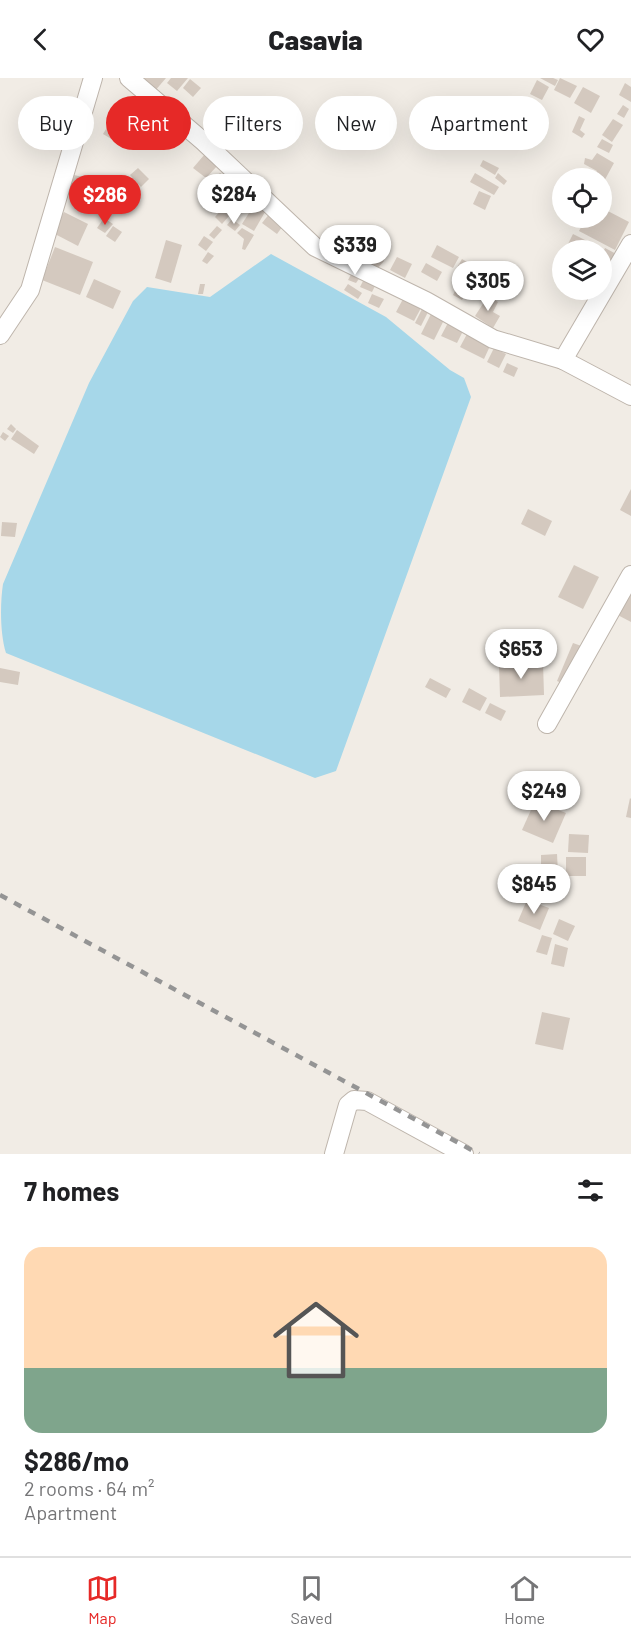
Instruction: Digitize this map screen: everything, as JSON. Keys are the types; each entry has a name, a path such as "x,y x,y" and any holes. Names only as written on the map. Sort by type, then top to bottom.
{"street":[{"path":"0,335 30,290 93,78"},
{"path":"129,78 204,142 315,247 426,301 493,339 563,360 631,396"},
{"path":"563,360 631,244"},
{"path":"547,724 631,576"},
{"path":"334,1154 348,1105 354,1100 367,1101 464,1154"}],"water":[{"path":"271,254 386,317 450,370 464,378 471,397 336,771 315,778 6,653 2,628 3,584 89,383 133,301 147,287 210,297"}],"building":[{"path":"138,78 166,78 154,92"},
{"path":"171,78 188,78 177,91 167,83"},
{"path":"540,78 553,78 558,80 555,86"},
{"path":"560,78 577,86 570,98 554,90"},
{"path":"190,79 201,88 193,97 183,88"},
{"path":"537,80 549,87 544,96 530,94"},
{"path":"625,83 631,87 631,102 619,95"},
{"path":"583,87 600,96 591,113 574,103"},
{"path":"623,105 629,109 624,118 617,114"},
{"path":"579,116 585,119 580,130 585,134 582,138 572,132"},
{"path":"613,119 623,125 612,142 602,135"},
{"path":"602,139 613,145 609,153 597,147"},
{"path":"597,153 614,163 611,168 591,168 584,164 585,158 592,160"},
{"path":"205,154 218,165 206,178 193,168"},
{"path":"483,160 499,168 495,175 480,166"},
{"path":"138,168 149,179 141,187 130,175"},
{"path":"220,173 232,183 214,204 202,194"},
{"path":"475,173 499,187 494,195 470,182"},
{"path":"498,173 507,181 504,185 495,178"},
{"path":"74,175 93,179 90,191 71,187"},
{"path":"479,191 491,196 485,210 473,204"},
{"path":"228,197 238,205 231,213 221,205"},
{"path":"254,205 265,212 254,231 242,224"},
{"path":"222,209 229,216 222,224 215,217"},
{"path":"64,212 88,224 78,246 53,233"},
{"path":"270,213 285,223 277,234 262,223"},
{"path":"612,213 629,222 615,250 612,248 612,240 596,240 579,231 581,228 612,228"},
{"path":"104,218 113,224 105,233 97,228"},
{"path":"232,219 240,225 235,231 227,225"},
{"path":"113,226 122,232 115,242 106,236"},
{"path":"217,226 222,230 214,239 209,235"},
{"path":"242,228 254,235 245,250 242,249 244,239 237,233"},
{"path":"573,234 585,240 570,240"},
{"path":"204,236 213,242 206,251 198,245"},
{"path":"166,240 182,245 171,283 155,278"},
{"path":"437,245 459,257 453,268 431,257"},
{"path":"55,247 93,262 80,295 42,280"},
{"path":"369,249 384,261 378,268 363,256"},
{"path":"208,252 214,256 207,264 202,261"},
{"path":"612,252 620,256 614,268 612,267"},
{"path":"397,257 412,264 405,278 390,270"},
{"path":"462,259 480,270 471,284 453,274"},
{"path":"426,263 442,272 437,281 421,272"},
{"path":"354,269 363,273 356,283 348,280"},
{"path":"366,275 378,280 372,292 360,287"},
{"path":"94,279 121,291 113,309 86,297"},
{"path":"459,283 468,288 462,300 453,295"},
{"path":"200,284 205,284 203,294 198,294"},
{"path":"348,284 362,293 358,299 344,290"},
{"path":"372,294 384,299 379,308 368,303"},
{"path":"488,296 498,302 493,312 500,316 493,328 475,316"},
{"path":"403,299 421,308 414,321 396,312"},
{"path":"422,309 428,312 421,326 415,323"},
{"path":"431,314 444,320 434,340 421,334"},
{"path":"449,321 464,329 457,343 441,336"},
{"path":"467,334 490,346 484,359 460,347"},
{"path":"494,348 506,354 499,368 487,362"},
{"path":"507,363 518,368 514,377 503,372"},
{"path":"11,424 16,429 13,433 7,429"},
{"path":"17,430 39,446 34,454 11,439"},
{"path":"3,432 9,436 5,441 0,437"},
{"path":"631,489 631,516 620,510"},
{"path":"528,509 552,521 545,536 521,524"},
{"path":"2,522 17,523 15,537 1,536"},
{"path":"574,565 599,577 583,609 558,597"},
{"path":"631,583 631,622 612,612"},
{"path":"573,643 587,648 571,687 557,681"},
{"path":"523,644 541,644 541,656 524,656"},
{"path":"543,663 544,695 500,697 499,665"},
{"path":"0,668 20,672 18,685 0,682"},
{"path":"430,678 451,689 446,698 425,687"},
{"path":"469,688 487,698 480,711 462,702"},
{"path":"490,703 506,711 501,721 485,713"},
{"path":"631,799 631,818 626,817"},
{"path":"535,801 566,813 553,843 522,830"},
{"path":"569,834 589,835 588,853 568,852"},
{"path":"557,854 558,873 541,874 541,855"},
{"path":"566,857 586,857 586,876 566,876"},
{"path":"527,900 549,908 540,930 518,921"},
{"path":"559,919 575,926 568,941 553,934"},
{"path":"542,935 552,938 547,955 536,952"},
{"path":"555,944 568,948 564,967 551,964"},
{"path":"542,1012 570,1018 563,1050 535,1044"}],"railway":[{"path":"0,895 479,1154"}]}
